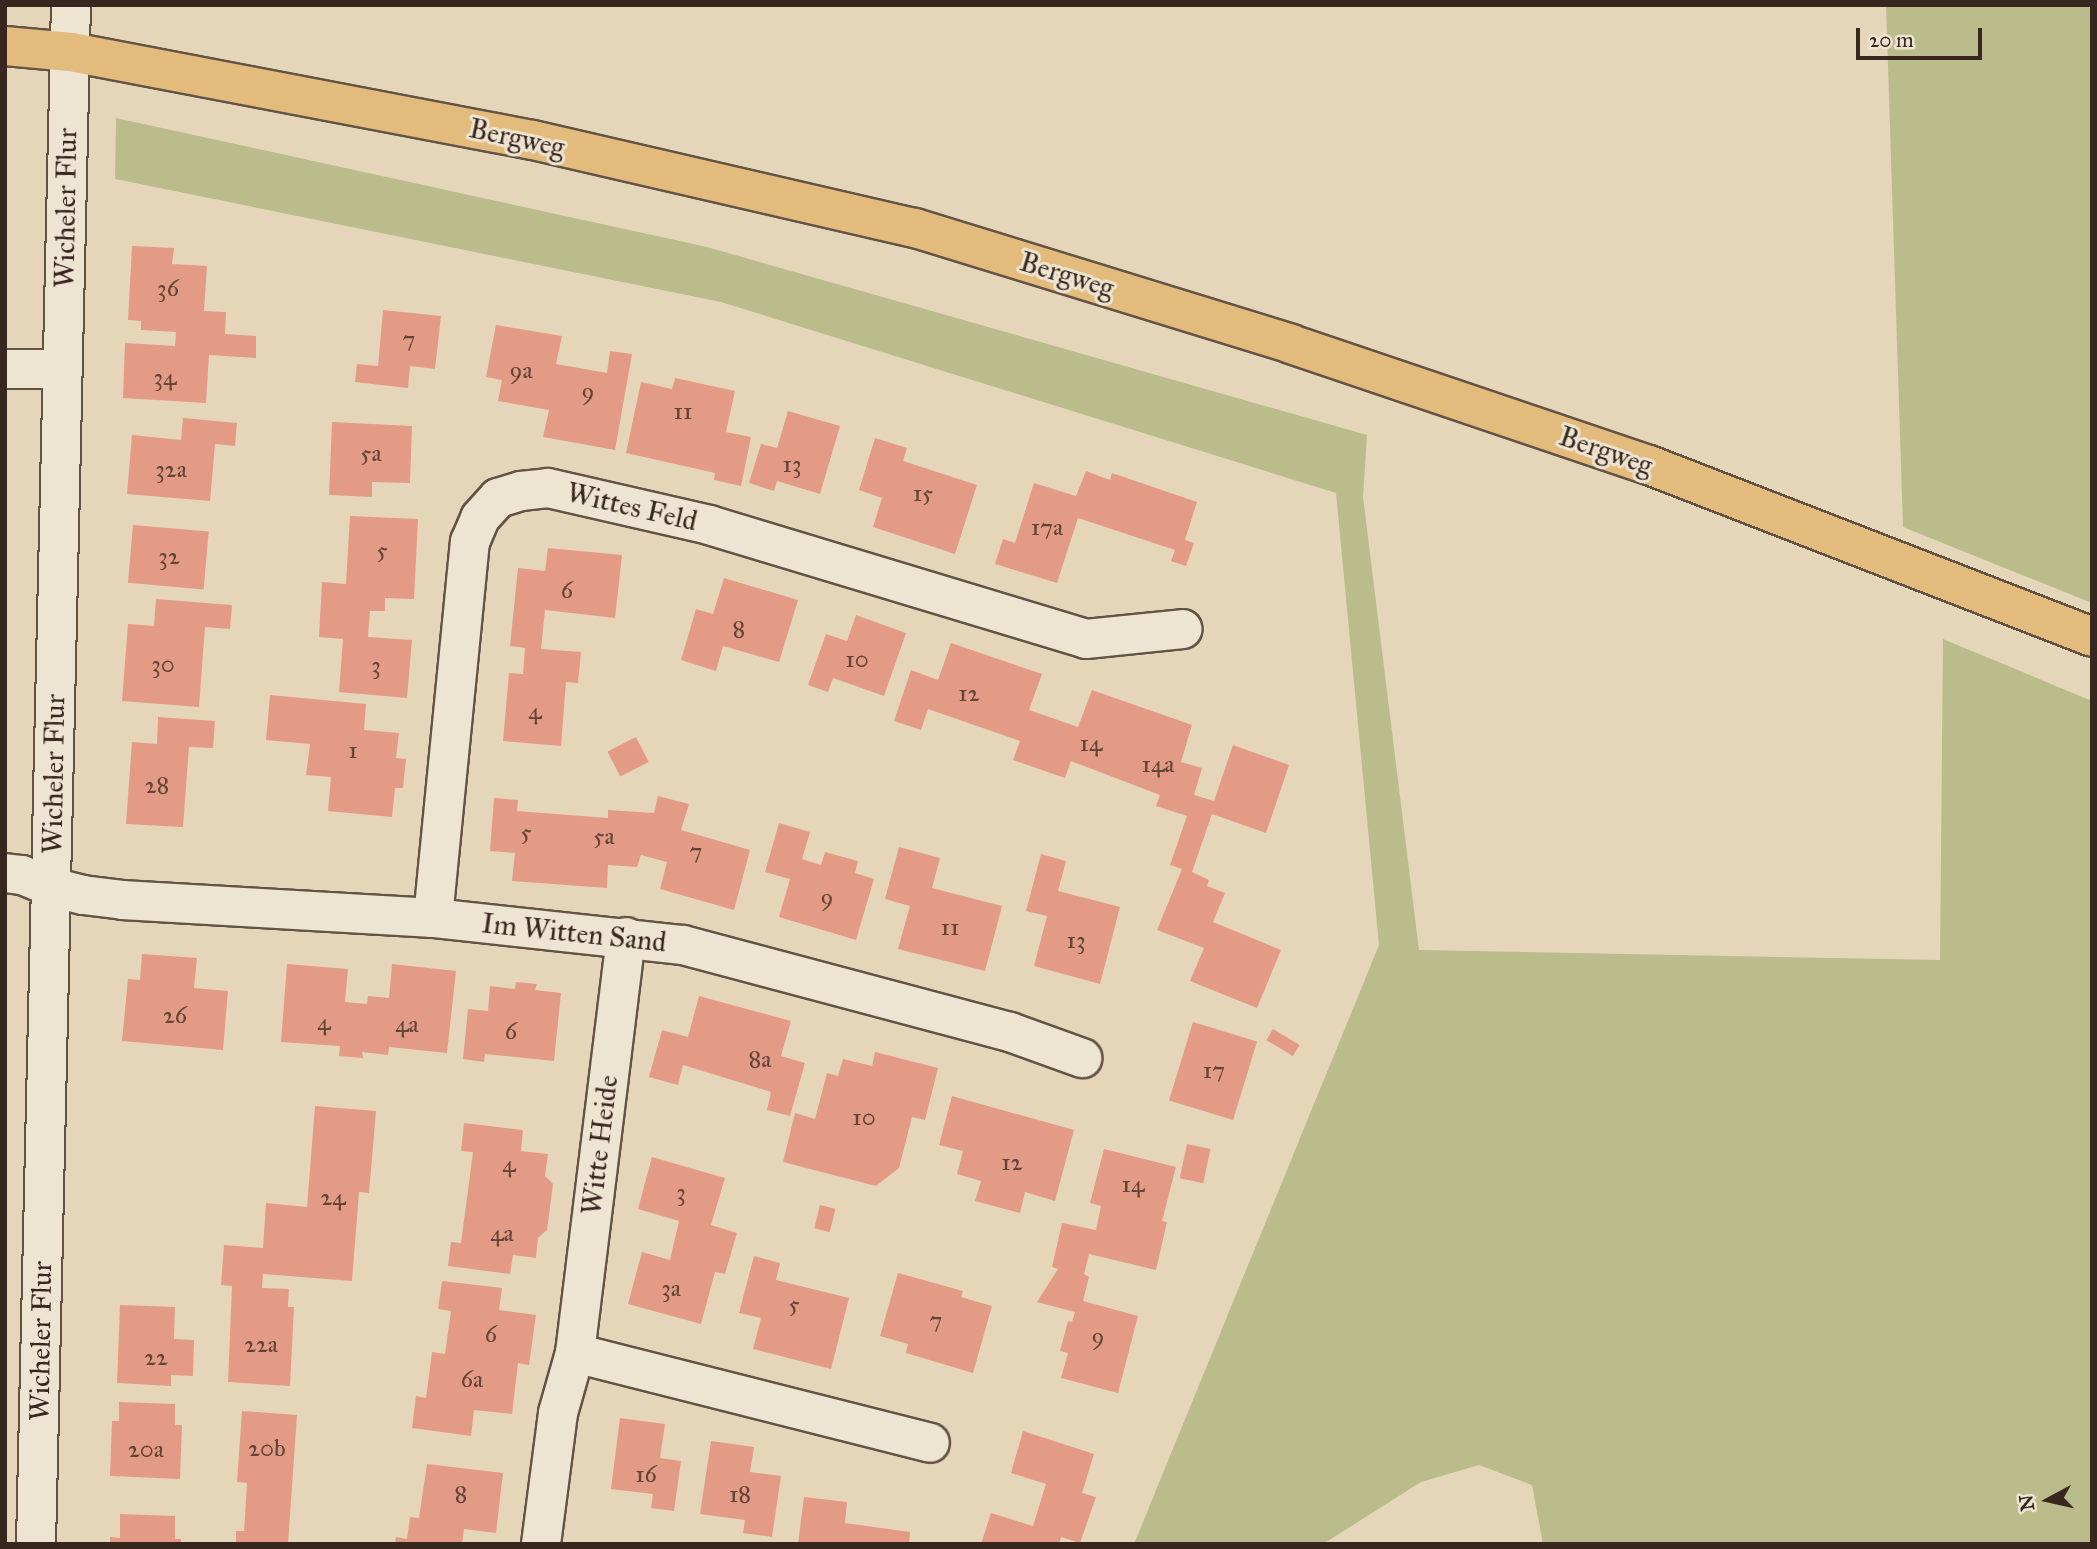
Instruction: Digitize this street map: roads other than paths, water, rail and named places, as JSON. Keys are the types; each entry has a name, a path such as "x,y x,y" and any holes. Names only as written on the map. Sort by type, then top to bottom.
{"main road":[{"name":"Bergweg","path":"5,46 71,52 533,140 915,228 1291,344 1649,465 2092,636"}],"street":[{"name":"Wicheler Flur","path":"36,1544 71,5"},
{"path":"5,369 62,369"},
{"name":"Wittes Feld","path":"433,918 470,542 480,518 498,498 521,491 548,488 709,525 1086,639 1182,629"},
{"name":"Im Witten Sand","path":"5,873 22,874 51,887 122,900 433,918 626,937 709,952 1010,1032 1082,1058"},
{"name":"Witte Heide","path":"541,1544 558,1413 575,1353 626,937"},
{"path":"575,1353 930,1443"}]}
